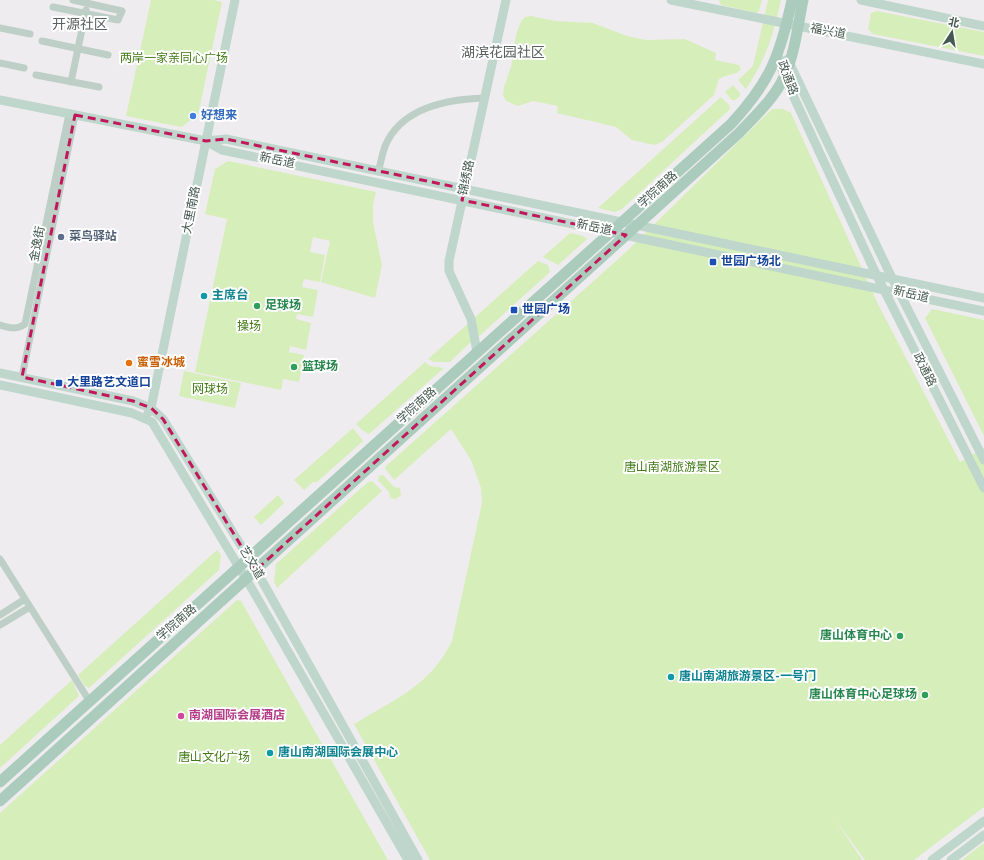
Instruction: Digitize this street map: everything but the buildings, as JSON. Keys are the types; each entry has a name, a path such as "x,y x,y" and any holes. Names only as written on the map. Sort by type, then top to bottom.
{"main road":[{"name":"大里南路","path":"145,418 151,408 235,0"},
{"name":"锦绣路","path":"477,352 472,319 450,271 449,261 506,0"},
{"name":"福兴道","path":"671,0 713,4 787,24 984,64"},
{"name":"学院南路","path":"0,782 731,124 751,102 768,78 778,56 792,0"},
{"name":"学院南路","path":"0,800 148,666 246,580 637,226 752,119 772,97 784,76 798,26 803,0"},
{"path":"861,0 984,26"},
{"name":"政通路","path":"778,56 789,62 892,278 984,460"},
{"name":"政通路","path":"778,56 784,76 876,274 984,488"},
{"name":"新岳道","path":"0,100 206,141 226,139 637,226 876,274 984,298"},
{"name":"新岳道","path":"206,141 222,150 883,288 984,311"},
{"name":"艺文道","path":"0,373 133,401 151,408 163,419 256,570 418,860"},
{"name":"艺文道","path":"0,385 132,413 152,422 239,568 408,860"},
{"path":"961,442 971,435"},
{"path":"376,804 385,799"},
{"path":"932,860 984,821"},
{"path":"951,860 984,835"}],"street":[{"path":"53,8 118,20 122,10 73,0"},
{"path":"71,82 87,2"},
{"path":"0,28 30,34"},
{"path":"42,41 108,55"},
{"path":"0,63 24,68"},
{"path":"36,75 99,87"},
{"path":"378,172 386,144 403,121 428,107 443,102 469,98 484,98"},
{"path":"0,325 20,328 25,324 72,114"},
{"name":"金逸街","path":"22,377 72,114"},
{"path":"0,559 90,702"},
{"path":"0,615 25,599"},
{"path":"0,625 30,607"}],"highlighted area":[{"path":"75,115 206,141 226,139 465,189 462,200 626,235 256,570 163,419 151,408 133,401 22,377"}],"green space":[{"name":"两岸一家亲同心广场","path":"151,0 214,0 222,2 198,115 181,127 126,116"},
{"path":"719,0 762,0 759,11 756,13 721,5"},
{"path":"768,0 781,0 768,47 759,68 746,89 738,80 753,66"},
{"path":"877,11 984,32 984,56 873,34 868,29 871,13"},
{"path":"531,16 555,21 593,23 627,36 646,40 685,39 716,53 715,60 739,65 741,69 737,73 719,79 714,95 662,142 654,145 632,140 616,127 557,113 558,106 533,101 518,106 506,101 503,95 504,87 511,67 516,35 521,21 525,17"},
{"path":"733,85 740,93 740,96 735,100 732,100 725,92"},
{"path":"721,97 729,105 730,109 622,209 615,212 598,208"},
{"name":"唐山南湖旅游景区","path":"772,109 783,109 791,113 879,306 960,462 984,448 984,807 914,860 865,860 835,819 862,860 430,860 354,724 397,699 422,680 443,656 452,641 482,503 481,488 471,460 451,429 394,480 385,467 625,253"},
{"name":"操场","path":"228,161 376,192 373,204 373,222 382,265 375,298 321,282 330,241 313,237 310,252 325,255 320,282 304,279 302,287 318,290 313,317 297,314 296,319 311,323 306,350 290,346 289,352 304,355 299,382 283,379 281,390 195,372 227,219 205,214 215,169"},
{"path":"570,233 583,236 587,239 558,265 543,257"},
{"path":"538,261 548,265 550,272 477,338 474,318"},
{"path":"932,309 984,320 984,436 925,318"},
{"path":"470,322 473,340 450,362 434,362 428,359"},
{"path":"425,362 430,366 444,368 369,434 356,424"},
{"name":"网球场","path":"184,371 241,383 235,408 179,396"},
{"path":"353,428 363,441 317,482 313,482 304,490 294,480"},
{"path":"383,475 394,487 400,488 401,495 396,499 390,498 389,492 378,480 379,476"},
{"path":"372,481 382,491 277,588 274,582 276,564 368,482"},
{"path":"278,495 284,503 261,525 254,517"},
{"path":"217,550 221,555 219,570 89,688 85,686 78,675"},
{"name":"唐山文化广场","path":"237,600 241,601 388,860 0,860 0,813"},
{"path":"72,680 79,696 0,768 0,745"},
{"path":"984,843 984,860 962,860"}],"place":[{"name":"好想来","path":"193,116"},
{"name":"菜鸟驿站","path":"61,237"},
{"name":"世园广场北","path":"713,262"},
{"name":"主席台","path":"204,296"},
{"name":"足球场","path":"257,306"},
{"name":"世园广场","path":"514,310"},
{"name":"蜜雪冰城","path":"129,363"},
{"name":"篮球场","path":"294,367"},
{"name":"大里路艺文道口","path":"59,383"},
{"name":"唐山体育中心","path":"900,636"},
{"name":"唐山南湖旅游景区-一号门","path":"671,677"},
{"name":"唐山体育中心足球场","path":"925,695"},
{"name":"南湖国际会展酒店","path":"181,716"},
{"name":"唐山南湖国际会展中心","path":"270,753"}],"district":[{"name":"开源社区","path":"80,25"},
{"name":"湖滨花园社区","path":"503,53"}]}
